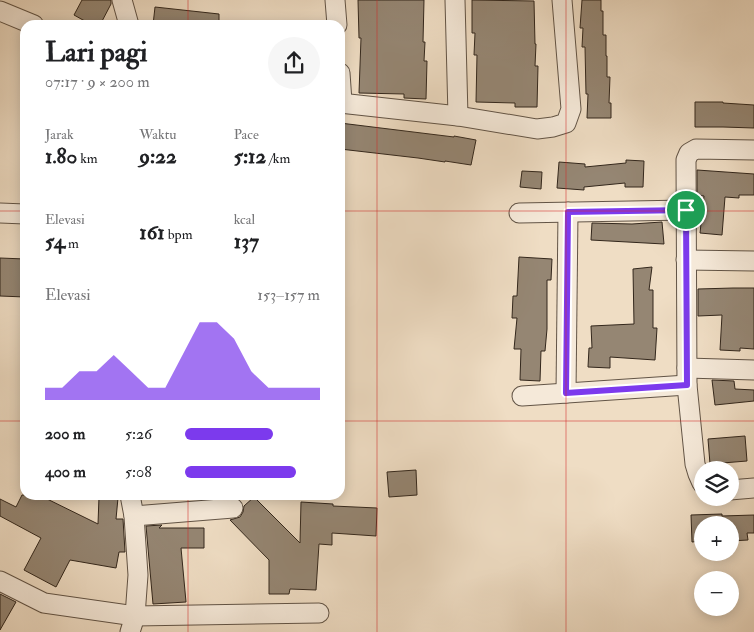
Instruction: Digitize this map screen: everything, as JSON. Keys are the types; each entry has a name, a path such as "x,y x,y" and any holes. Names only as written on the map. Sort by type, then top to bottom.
{"street":[{"path":"122,0 128,20"},
{"path":"335,0 337,20"},
{"path":"455,0 458,116"},
{"path":"345,103 458,116 537,129 566,123 571,109 562,0"},
{"path":"0,11 22,20"},
{"path":"695,461 687,376 686,160 689,153 696,149 754,150"},
{"path":"518,213 686,210"},
{"path":"566,393 568,212"},
{"path":"0,213 20,214"},
{"path":"686,260 754,261"},
{"path":"522,396 566,393 687,376 754,370"},
{"path":"739,489 754,488"},
{"path":"131,500 134,516 138,575 132,624"},
{"path":"134,516 233,508"},
{"path":"0,581 44,603 132,624 319,613"}],"building":[{"path":"82,0 111,0 111,4 103,20 83,20 74,15"},
{"path":"358,0 424,0 423,42 425,42 424,61 427,61 426,99 404,98 404,94 359,93 361,38 359,38"},
{"path":"472,0 534,1 535,66 538,66 537,107 515,107 515,103 476,102 477,55 474,55 475,33 472,33"},
{"path":"582,0 601,0 603,35 606,35 607,77 610,77 609,103 611,103 611,118 587,118 588,94 586,94 585,47 582,47 583,28 580,28"},
{"path":"155,7 219,14 219,20 154,20"},
{"path":"695,102 754,105 754,128 695,127"},
{"path":"345,124 476,140 471,165 345,150"},
{"path":"626,160 644,161 643,187 625,187 625,183 584,187 584,190 557,188 559,162 585,164 585,167 626,163"},
{"path":"697,170 754,174 754,195 739,195 739,198 725,197 722,235 700,233 704,196 697,195"},
{"path":"522,171 542,172 541,189 520,187"},
{"path":"662,222 664,244 591,240 592,223 632,224"},
{"path":"519,257 552,259 551,280 547,280 547,329 545,351 541,351 540,381 520,380 521,349 514,349 517,318 512,318 513,296 517,296"},
{"path":"0,258 20,259 20,297 0,296"},
{"path":"652,267 649,290 653,290 653,328 657,328 655,360 610,357 610,368 588,367 589,348 592,348 591,326 634,324 633,269"},
{"path":"754,288 754,349 740,348 740,351 720,350 722,315 698,316 698,289"},
{"path":"712,380 734,381 735,389 754,390 754,401 715,405"},
{"path":"745,436 747,461 710,461 708,439"},
{"path":"416,470 417,495 389,497 387,472"},
{"path":"0,499 16,507 20,499 49,500 98,524 99,500 118,500 116,519 123,519 125,552 119,552 116,568 70,560 56,587 24,570 41,538 0,516"},
{"path":"251,500 257,500 300,543 301,502 377,508 376,536 332,533 332,545 319,544 316,590 290,589 289,594 269,594 269,560 230,520 240,517 244,506"},
{"path":"722,514 722,516 694,516 694,542 692,542 691,515"},
{"path":"754,515 754,533 747,533 748,540 739,540 739,516 722,516"},
{"path":"162,525 159,528 204,528 204,548 181,548 186,602 153,604 146,526"},
{"path":"0,594 16,602 0,630"}],"route":[{"path":"686,210 687,385 566,393 568,212 686,210"}]}
